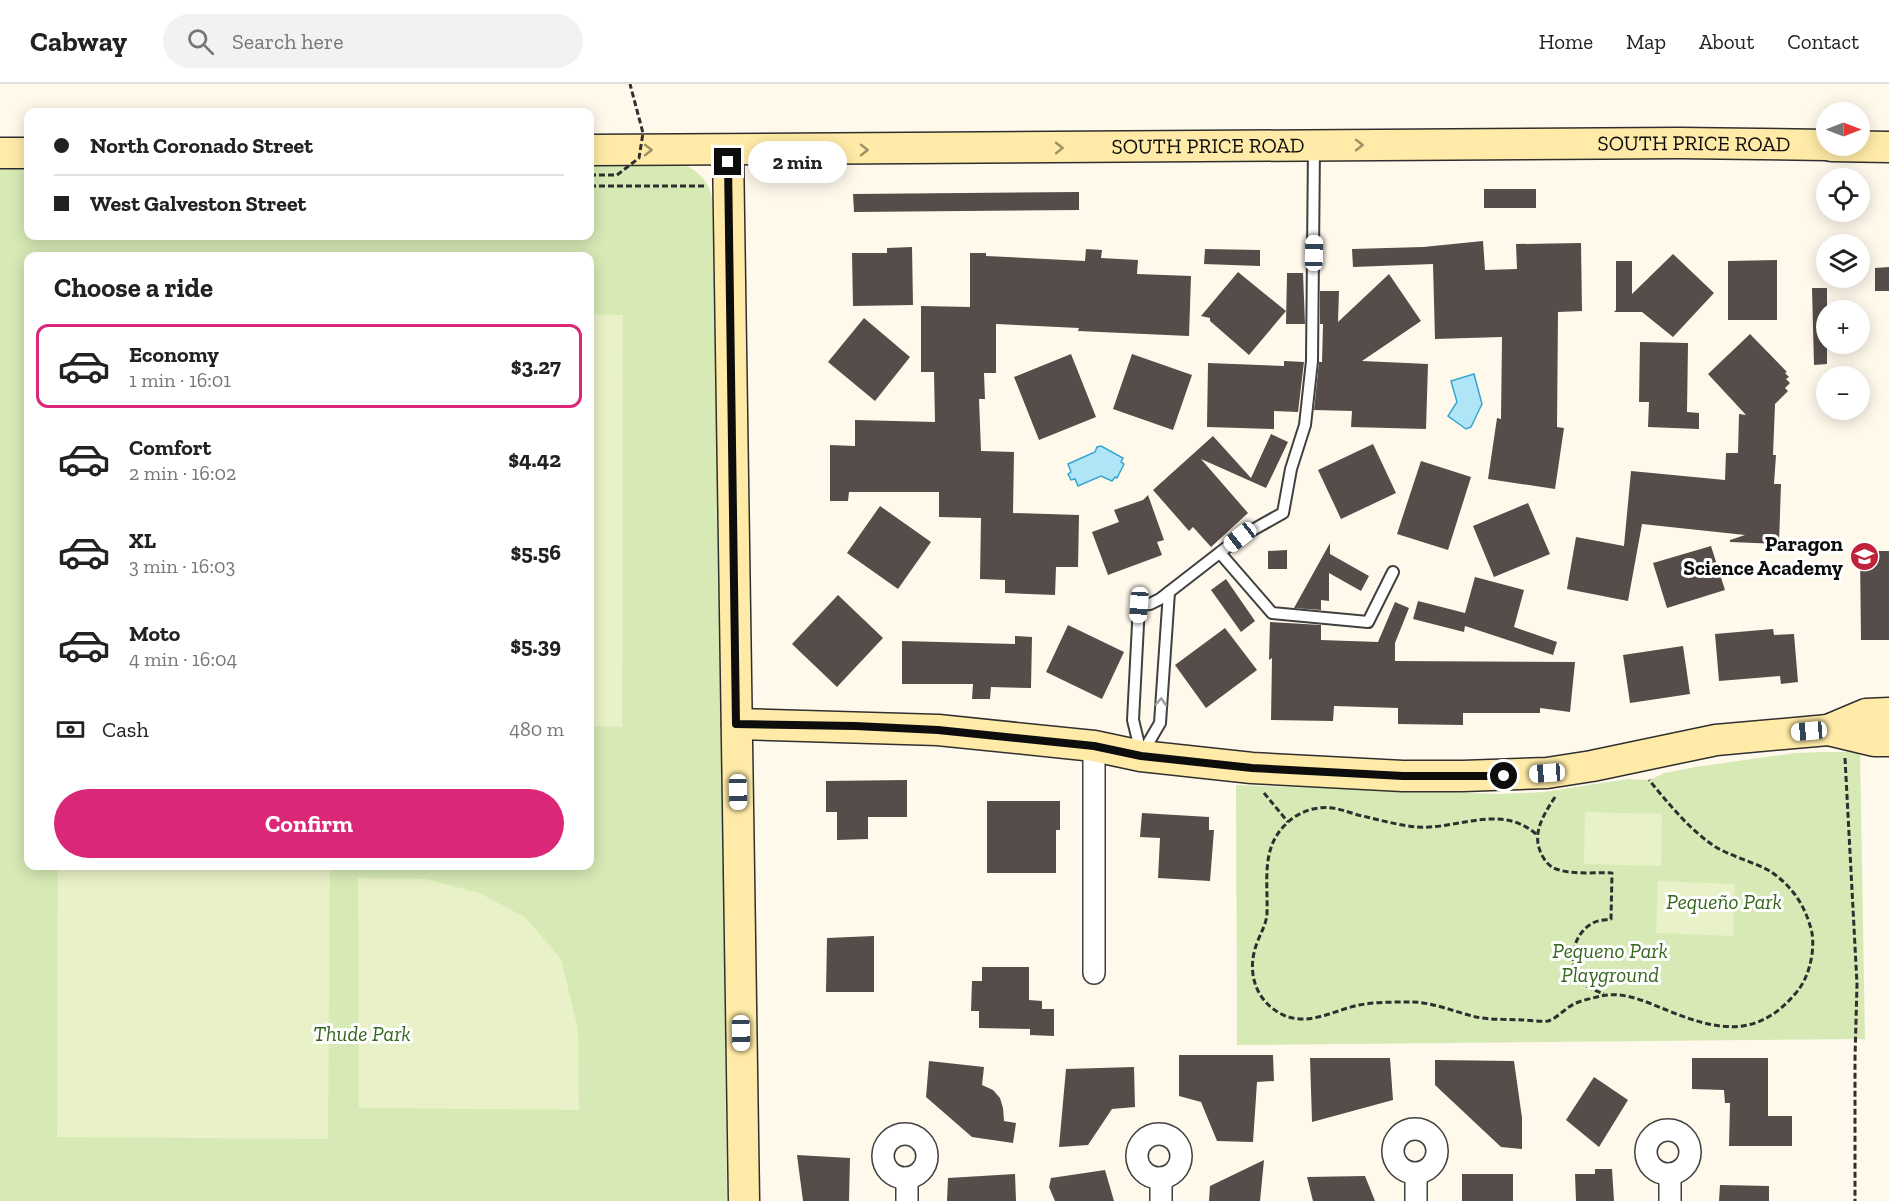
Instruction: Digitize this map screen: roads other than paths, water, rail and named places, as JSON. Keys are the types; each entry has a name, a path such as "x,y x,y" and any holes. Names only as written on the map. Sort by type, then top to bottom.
{"street":[{"name":"SOUTH PRICE ROAD","path":"594,150 1680,143 1816,146"},
{"path":"1870,147 1889,147"},
{"path":"728,150 744,1201"},
{"path":"0,153 24,153"},
{"path":"1836,742 1866,714 1889,713"},
{"path":"736,724 938,730 1094,746 1141,756 1252,768 1403,776 1504,776 1547,773 1716,740 1889,741"},
{"path":"1094,746 1094,973"},
{"path":"1416,1174 1416,1201"},
{"path":"1670,1174 1670,1201"},
{"path":"907,1178 907,1201"},
{"path":"1161,1178 1161,1201"}],"lane":[{"path":"1141,756 1133,720 1139,605 1150,604 1169,592 1240,537 1283,513 1291,469 1305,425 1312,361 1314,145"},
{"path":"1220,553 1272,613 1368,622 1393,572"},
{"path":"1141,756 1160,723 1169,592"}],"water":[{"path":"1474,374 1482,404 1471,427 1466,429 1448,416 1457,402 1451,381"},
{"path":"1101,446 1123,458 1121,462 1124,464 1117,478 1115,477 1112,481 1101,476 1078,486 1075,479 1071,480 1068,474 1071,472 1068,464 1095,452 1097,447"}],"place":[{"name":"Paragon Science Academy","path":"1864,556"}],"park label":[{"name":"Pequeño Park","path":"1724,902"},
{"name":"Pequeno Park Playground","path":"1610,963"},
{"name":"Thude Park","path":"362,1034"}]}
